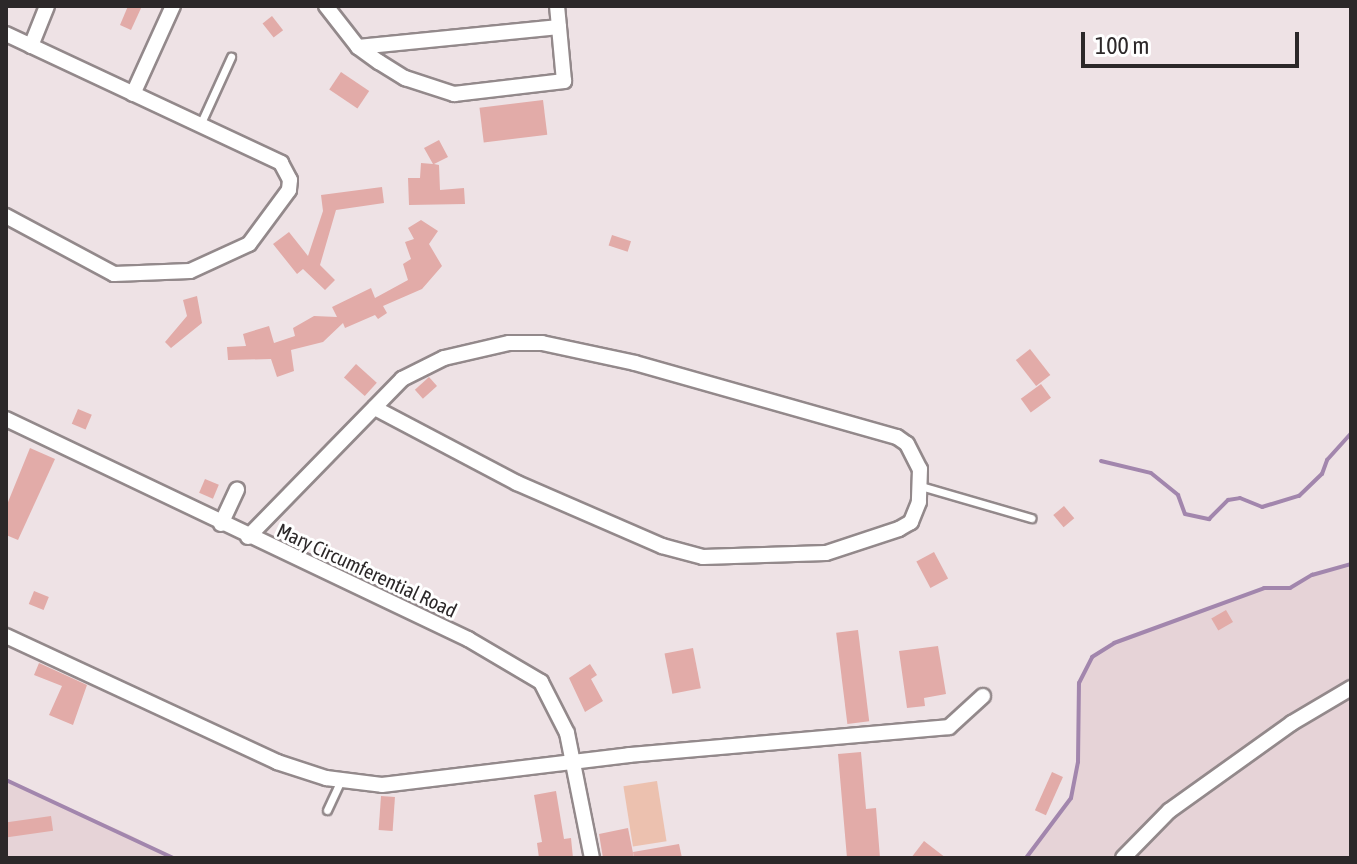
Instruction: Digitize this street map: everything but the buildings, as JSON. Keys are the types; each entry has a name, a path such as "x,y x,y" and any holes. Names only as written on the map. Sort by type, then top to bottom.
{"street":[{"path":"31,46 47,6"},
{"path":"133,94 173,6"},
{"path":"326,6 358,47 405,78 454,94 564,81 557,6"},
{"path":"358,47 559,27"},
{"path":"6,34 281,163 289,174 289,190 249,244 190,271 114,274 6,216"},
{"path":"248,537 402,379 444,358 478,346 542,343 635,363 897,437 907,444 920,469 921,486 911,522 899,529 826,553 703,557 662,546 517,483 375,408"},
{"name":"Mary Circumferential Road","path":"6,419 248,537 468,639 532,675 558,712 574,763 592,858"},
{"path":"221,524 237,489"},
{"path":"6,636 277,762 341,780 382,785 949,727 983,696"},
{"path":"1123,858 1169,811 1292,723 1351,688"}],"lane":[{"path":"200,125 231,57"},
{"path":"921,486 1031,518"},
{"path":"327,810 341,780"}],"shaded area":[{"path":"1351,564 1351,858 1026,858 1071,797 1078,762 1079,683 1092,657 1114,643 1264,588 1290,588 1312,575"},
{"path":"6,780 130,835 173,858 6,858"},
{"path":"657,781 667,841 633,847 623,786"}],"waterway":[{"path":"1101,461 1151,473 1178,495 1185,514 1209,519 1228,500 1240,498 1262,507 1299,496 1322,474 1327,460 1351,433"},
{"path":"1026,858 1071,798 1078,762 1079,683 1092,657 1114,643 1264,588 1290,588 1312,575 1351,564"},
{"path":"6,780 173,858"}]}
